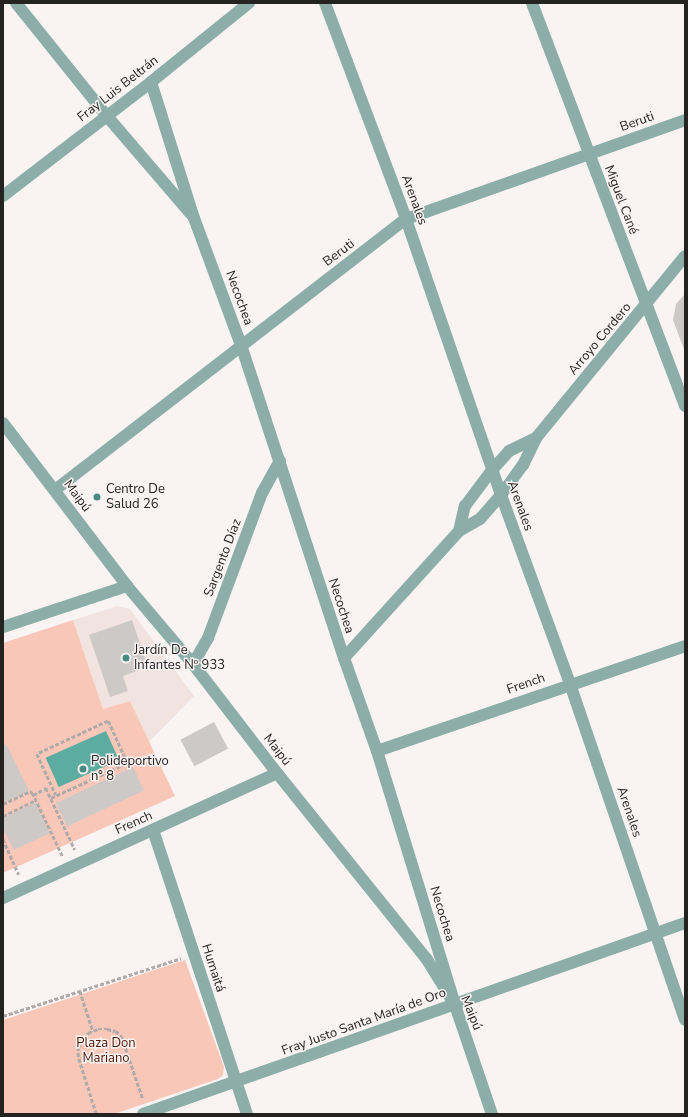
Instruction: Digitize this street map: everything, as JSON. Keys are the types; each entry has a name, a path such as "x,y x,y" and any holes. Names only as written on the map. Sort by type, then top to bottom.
{"street":[{"name":"Necochea","path":"16,3 106,115 194,218"},
{"name":"Fray Luis Beltrán","path":"3,196 106,115 151,82 249,3"},
{"name":"Arenales","path":"325,3 406,218 492,470 570,684 685,1020"},
{"name":"Miguel Cané","path":"532,3 646,305 681,386 685,406"},
{"name":"Necochea","path":"151,82 194,218 242,345 344,658 377,751 455,1005"},
{"name":"Beruti","path":"55,490 406,218 685,120"},
{"name":"Arroyo Cordero","path":"344,658 459,531 480,519 501,495 524,465 536,438 685,256"},
{"name":"Maipú","path":"3,423 127,586 193,664 277,773 426,958 455,1005 492,1114"},
{"name":"Arroyo Cordero","path":"459,531 465,506 492,470 509,450 536,438"},
{"name":"Sargento Díaz","path":"193,664 208,638 262,493 280,461"},
{"path":"3,627 127,586"},
{"name":"French","path":"377,751 685,646"},
{"name":"French","path":"3,898 277,773"},
{"name":"Humaitá","path":"153,830 247,1114"},
{"name":"Fray Justo Santa María de Oro","path":"146,1113 685,923"}],"path":[{"path":"51,798 56,796 127,763 108,722 37,754 56,796"},
{"path":"34,795 46,788 81,863"},
{"path":"3,804 31,791 68,869"},
{"path":"3,816 36,800"},
{"path":"3,839 25,888"},
{"path":"3,1016 194,954"},
{"path":"80,991 93,1031"},
{"path":"96,1114 78,1057 78,1048 88,1033 98,1029 107,1028 116,1031 122,1037 146,1113"}],"shaded area":[{"name":"Jardín De Infantes Nº 933","path":"118,606 130,609 194,696 149,742 130,701 103,709 73,620"}],"green space":[{"name":"Polideportivo n° 8","path":"73,620 103,709 130,701 175,796 3,873 3,643"},
{"name":"Plaza Don Mariano","path":"185,960 224,1067 223,1075 218,1079 114,1114 3,1114 3,1020"}],"water":[{"path":"106,731 119,760 59,787 46,758"}],"building":[{"path":"685,294 685,352 673,320 676,304"},
{"path":"132,620 148,667 123,676 128,691 110,697 89,635"},
{"path":"214,722 228,748 195,766 180,740"},
{"path":"6,744 29,791 3,803 3,746"},
{"name":"Polideportivo n° 8","path":"133,767 144,791 67,826 56,803"},
{"path":"36,802 50,833 14,850 3,828 3,818"}],"place":[{"name":"Centro De Salud 26","path":"97,497"},
{"name":"Jardín De Infantes Nº 933","path":"126,658"},
{"name":"Polideportivo n° 8","path":"83,769"}]}
